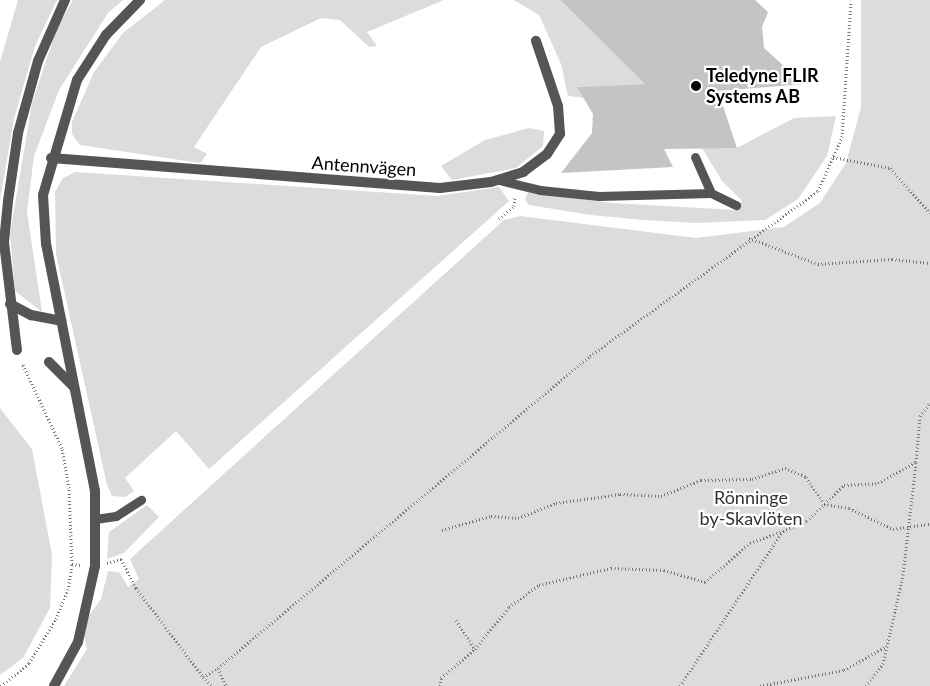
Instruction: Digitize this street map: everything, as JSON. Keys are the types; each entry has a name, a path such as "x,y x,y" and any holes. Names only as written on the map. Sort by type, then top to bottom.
{"street":[{"path":"17,350 4,242 18,133 38,61 65,0"},
{"path":"54,686 78,642 95,566 95,491 46,244 43,195 51,158 77,80 106,35 140,0"},
{"name":"Antennvägen","path":"51,158 440,188 499,180 523,172 547,154 560,134 558,106 536,41"},
{"path":"10,304 31,315 61,321"},
{"path":"49,362 75,388"}],"lane":[{"path":"695,157 711,193"},
{"path":"499,180 540,190 599,196 711,193 736,205"},
{"path":"95,519 116,516 141,500"}],"path":[{"path":"203,676 218,668 590,356 748,238 818,191 842,136 851,0"},
{"path":"833,157 890,168 930,213"},
{"path":"499,219 514,206"},
{"path":"748,238 818,264 892,259 930,263"},
{"path":"1,686 30,664 52,626 68,590 72,564 69,488 62,448 17,350"},
{"path":"866,686 883,664 909,527 920,416 930,403"},
{"path":"440,686 441,678 475,649 509,607 539,585 611,568 664,570 705,582 750,543 807,521 844,485 878,483 916,462"},
{"path":"442,530 491,516 518,518 556,502 620,494 661,496 701,480 752,479 785,468 806,477 824,504 849,508 893,529 930,524"},
{"path":"680,686 783,531"},
{"path":"121,560 136,588 212,686"},
{"path":"456,620 475,649"},
{"path":"760,686 844,670 887,646"},
{"path":"218,668 226,686"}],"green space":[{"path":"18,0 57,0 35,46 14,119 0,200 0,62"},
{"path":"73,0 123,0 108,13 59,90 34,156 27,212 42,312 15,291 10,234 32,103 57,28"},
{"path":"165,0 444,0 367,32 377,46 369,47 340,20 321,18 261,47 194,147 207,154 200,163 80,145 72,134 72,122 94,72 123,33"},
{"path":"514,0 560,0 645,84 578,87 586,98 568,96 561,64 539,15"},
{"name":"Rönninge by-Skavlöten","path":"861,0 930,0 930,686 64,686 87,649 82,625 101,599 108,571 119,572 128,587 139,579 130,559 504,220 520,216 696,238 784,227 820,203 846,163 861,107"},
{"path":"836,116 827,156 798,199 765,220 697,223 643,220 591,215 529,205 525,200 528,192 612,203 736,210 742,201 722,181 702,148 737,148 794,118"},
{"path":"529,128 544,131 543,146 516,168 452,180 441,166 485,140"},
{"path":"75,172 437,196 499,187 509,201 209,469 176,431 125,478 134,491 125,497 112,496 107,485 56,254 55,192 63,178"},
{"path":"0,408 32,449 52,555 50,608 23,658 0,675"},
{"path":"147,505 159,517 124,553 107,559 109,532"}],"building":[{"name":"Teledyne FLIR Systems AB","path":"560,0 755,0 768,12 762,27 764,48 804,84 718,91 737,148 664,149 673,167 561,173 592,133 593,114 577,87 645,84"}],"place":[{"name":"Teledyne FLIR Systems AB","path":"696,86"}]}
